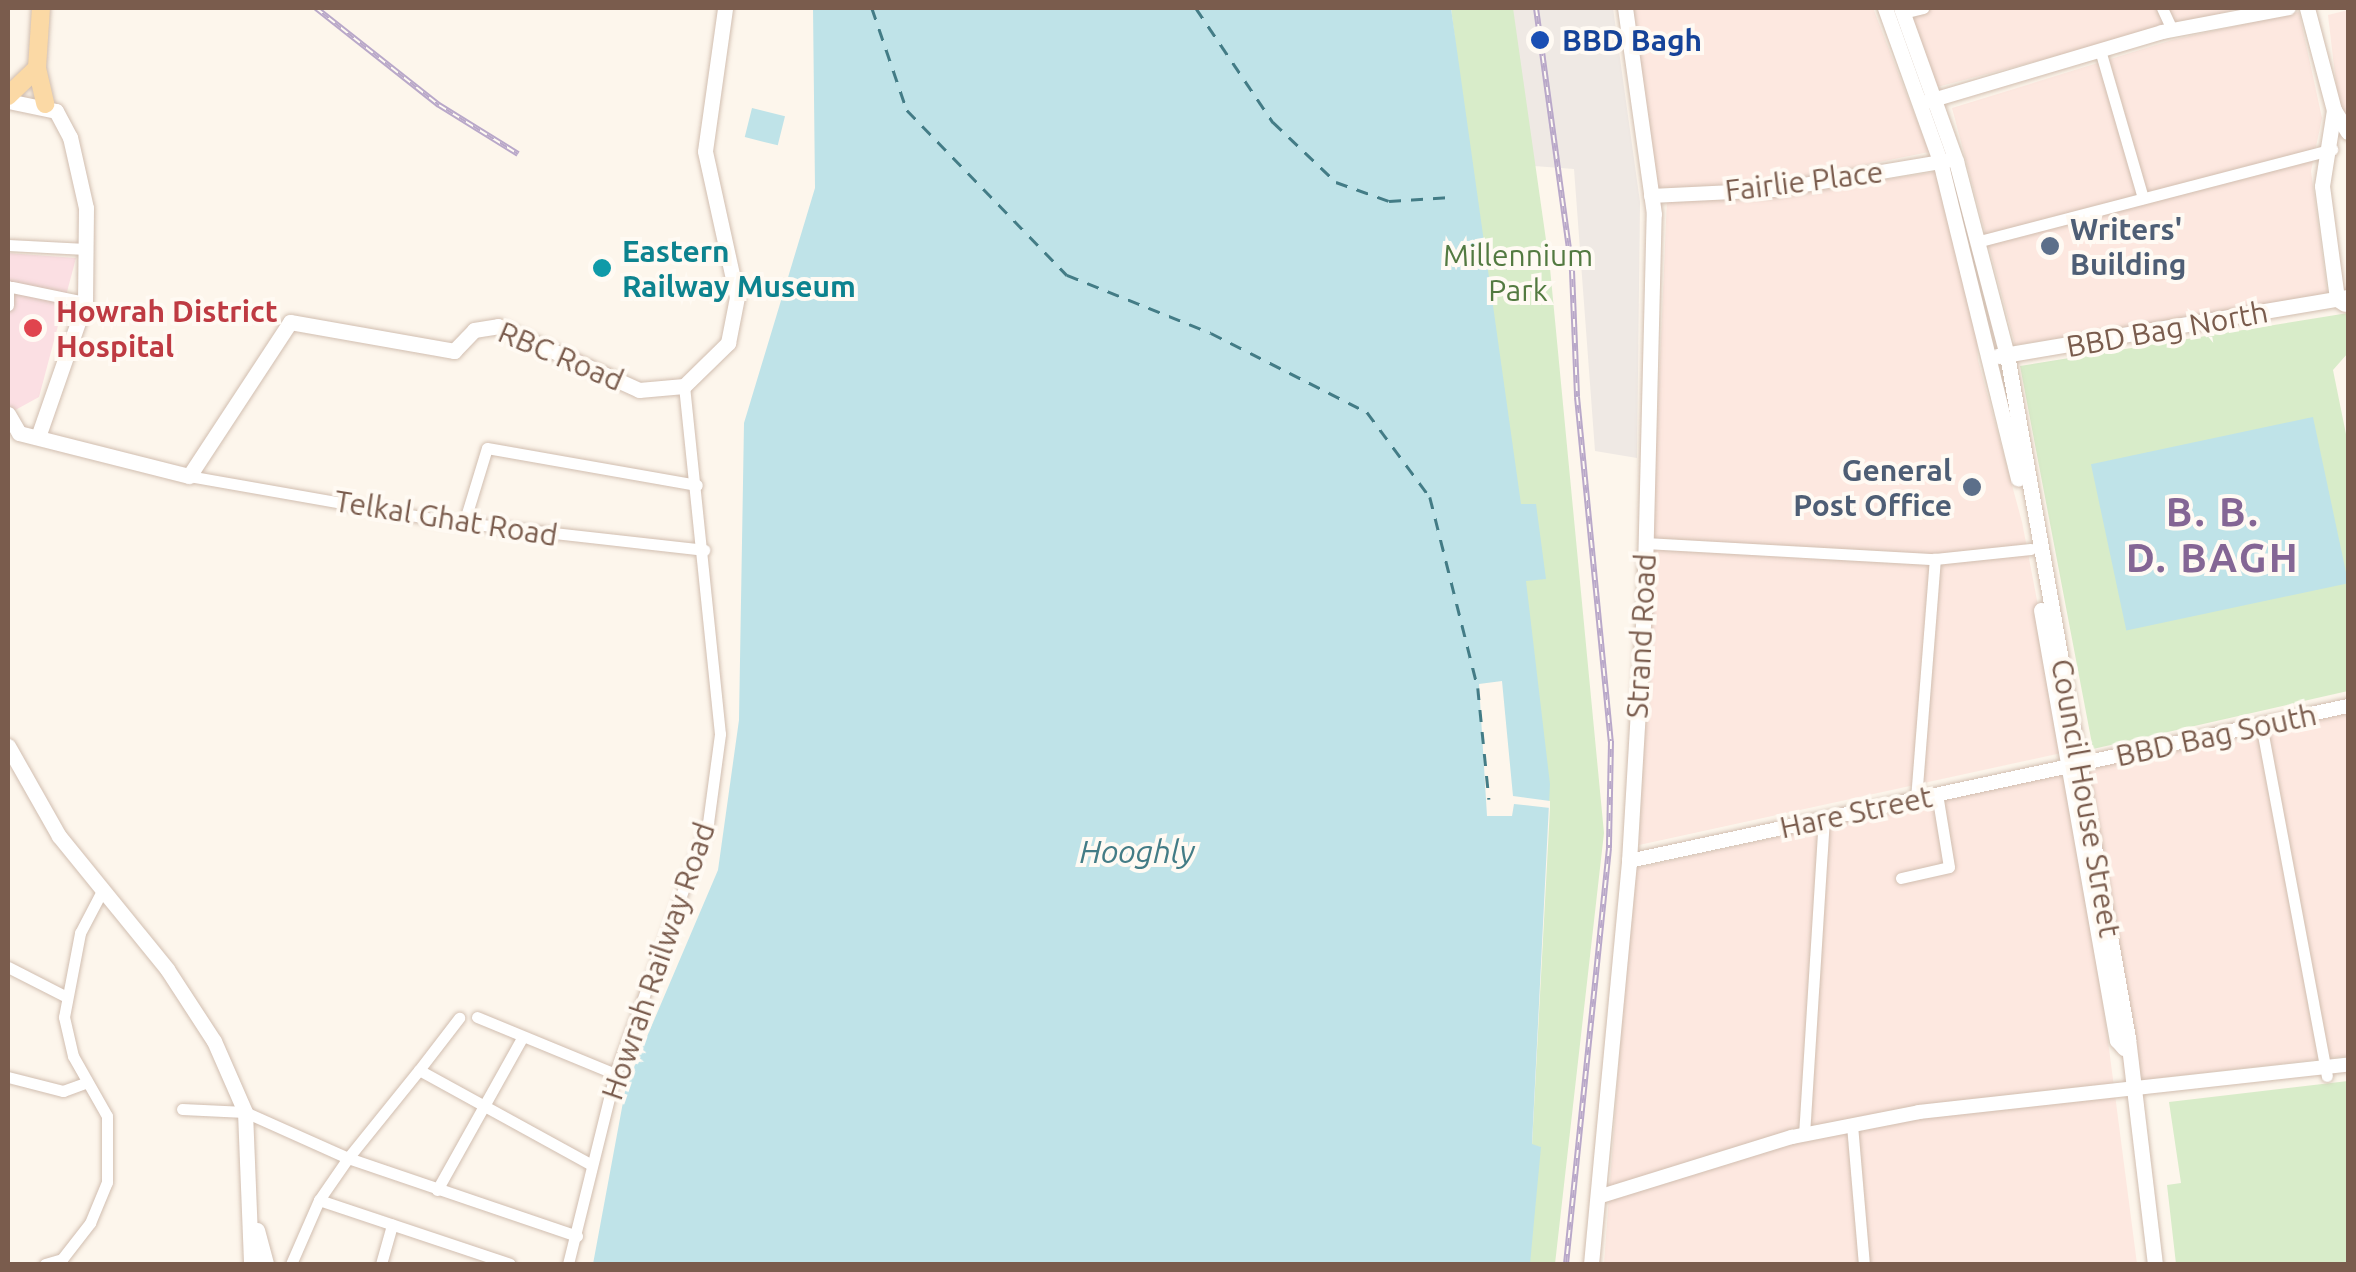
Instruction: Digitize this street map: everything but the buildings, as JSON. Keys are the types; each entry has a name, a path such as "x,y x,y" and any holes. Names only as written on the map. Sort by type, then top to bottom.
{"main road":[{"path":"38,437 85,302 86,249 86,208 70,137 45,104 37,68 41,8"},
{"path":"684,386 728,343 737,297 705,150 725,8"},
{"name":"Strand Road","path":"1591,1264 1601,1196 1629,861 1645,543 1651,196 1625,8"},
{"path":"1885,8 1980,241 2007,355 2034,549"},
{"path":"2307,8 2334,110 2348,132"},
{"path":"1902,10 1924,103"},
{"path":"8,98 37,68"},
{"path":"8,98 45,104"},
{"path":"2334,110 2332,149 2322,186 2345,300"},
{"path":"1948,161 1984,358 2016,468 2034,549"},
{"name":"BBD Bag North","path":"1984,358 2345,300"},
{"name":"RBC Road","path":"176,472 290,322 454,351 474,330 498,326 640,390 684,386"},
{"path":"8,414 19,433 176,472"},
{"path":"8,446 19,433"},
{"name":"Council House Street","path":"2034,549 2076,764 2117,1040 2124,1048 2154,1264"},
{"path":"8,746 59,836 196,1008 245,1112 253,1216 251,1264"},
{"path":"253,1216 266,1264"}],"street":[{"path":"1902,10 1922,8"},
{"path":"2162,8 2172,29"},
{"path":"1924,103 2172,29 2288,8"},
{"path":"2100,50 2143,198"},
{"path":"1980,241 2332,149"},
{"name":"Fairlie Place","path":"1651,196 1774,190 1948,161"},
{"path":"8,244 86,249"},
{"path":"8,305 10,287 85,302"},
{"name":"Howrah Railway Road","path":"568,1264 615,1074 708,823 720,695 684,386"},
{"path":"464,523 487,448 697,485"},
{"name":"Telkal Ghat Road","path":"176,472 464,523 704,550"},
{"path":"1645,543 1935,559 2034,549"},
{"path":"1916,799 1935,559"},
{"name":"BBD Bag South","path":"2076,764 2348,706"},
{"path":"2261,724 2326,1072"},
{"name":"Hare Street","path":"1629,861 2076,764"},
{"path":"1901,878 1948,867 1937,794"},
{"path":"1804,1134 1824,819"},
{"path":"45,1264 62,1259 90,1223 107,1182 107,1116 84,1083 68,1036 65,996 80,933 102,892"},
{"path":"8,967 65,996"},
{"path":"291,1264 319,1200 459,1018"},
{"path":"477,1018 520,1040 615,1074"},
{"path":"437,1190 520,1040"},
{"path":"2326,1072 2348,1065"},
{"path":"419,1070 592,1165"},
{"path":"1601,1196 1804,1134 1852,1125 2106,1092 2326,1072 2348,1074"},
{"path":"8,1078 63,1091 84,1083"},
{"path":"182,1109 245,1112 348,1158 577,1236"},
{"path":"1852,1125 1864,1264"},
{"path":"319,1200 510,1264"},
{"path":"381,1264 392,1225"}],"shaded area":[{"path":"1455,8 1613,8 1640,202 1637,458 1595,451 1574,169 1482,162"},
{"path":"1623,8 1873,8 1929,152 1777,183 1649,191"},
{"path":"1893,8 2241,8 1922,91"},
{"path":"2348,10 2348,127 2339,108 2328,15"},
{"path":"2299,12 2322,118 2311,171 2328,297 2015,345 1952,108 2172,40"},
{"path":"1942,171 1971,246 1978,360 2022,522 2066,752 1639,845 1667,199 1775,196"},
{"name":"Howrah District Hospital","path":"8,253 76,258 39,397 8,414"},
{"path":"2348,707 2348,1056 2126,1082 2078,770"},
{"path":"2073,772 2137,1264 1604,1264 1633,869"}],"green space":[{"name":"Millennium Park","path":"1451,8 1513,8 1550,268 1604,833 1555,1264 1529,1264 1540,1147 1532,1145 1550,808"},
{"path":"2348,313 2348,353 2333,370 2348,444 2348,691 2093,749 2020,366"},
{"path":"2348,1081 2348,1264 2176,1264 2167,1185 2181,1183 2169,1102"}],"water":[{"name":"Hooghly","path":"813,8 1451,8 1521,504 1536,504 1546,579 1526,581 1550,784 1532,1144 1541,1147 1530,1264 593,1264 626,1086 718,870 739,720 744,423 815,188"},
{"path":"752,108 785,116 778,145 745,137"},
{"path":"2313,417 2348,583 2126,630 2091,464"}],"pier":[{"path":"1502,681 1513,796 1550,801 1550,808 1514,804 1512,816 1487,816 1479,684"}],"ferry route":[{"path":"872,8 907,110 1067,275 1211,333 1367,412 1430,497 1478,688 1489,799"},
{"path":"1196,8 1273,122 1336,182 1389,201 1451,197"}],"railway":[{"path":"316,8 439,105 518,154"},
{"path":"1536,8 1572,271 1577,397 1611,741 1609,848 1566,1264"}],"place":[{"name":"BBD Bagh","path":"1540,40"},
{"name":"Writers' Building","path":"2050,246"},
{"name":"Eastern Railway Museum","path":"602,268"},
{"name":"Howrah District Hospital","path":"33,328"},
{"name":"General Post Office","path":"1972,487"}],"district":[{"name":"B. B. D. BAGH","path":"2213,535"}]}
